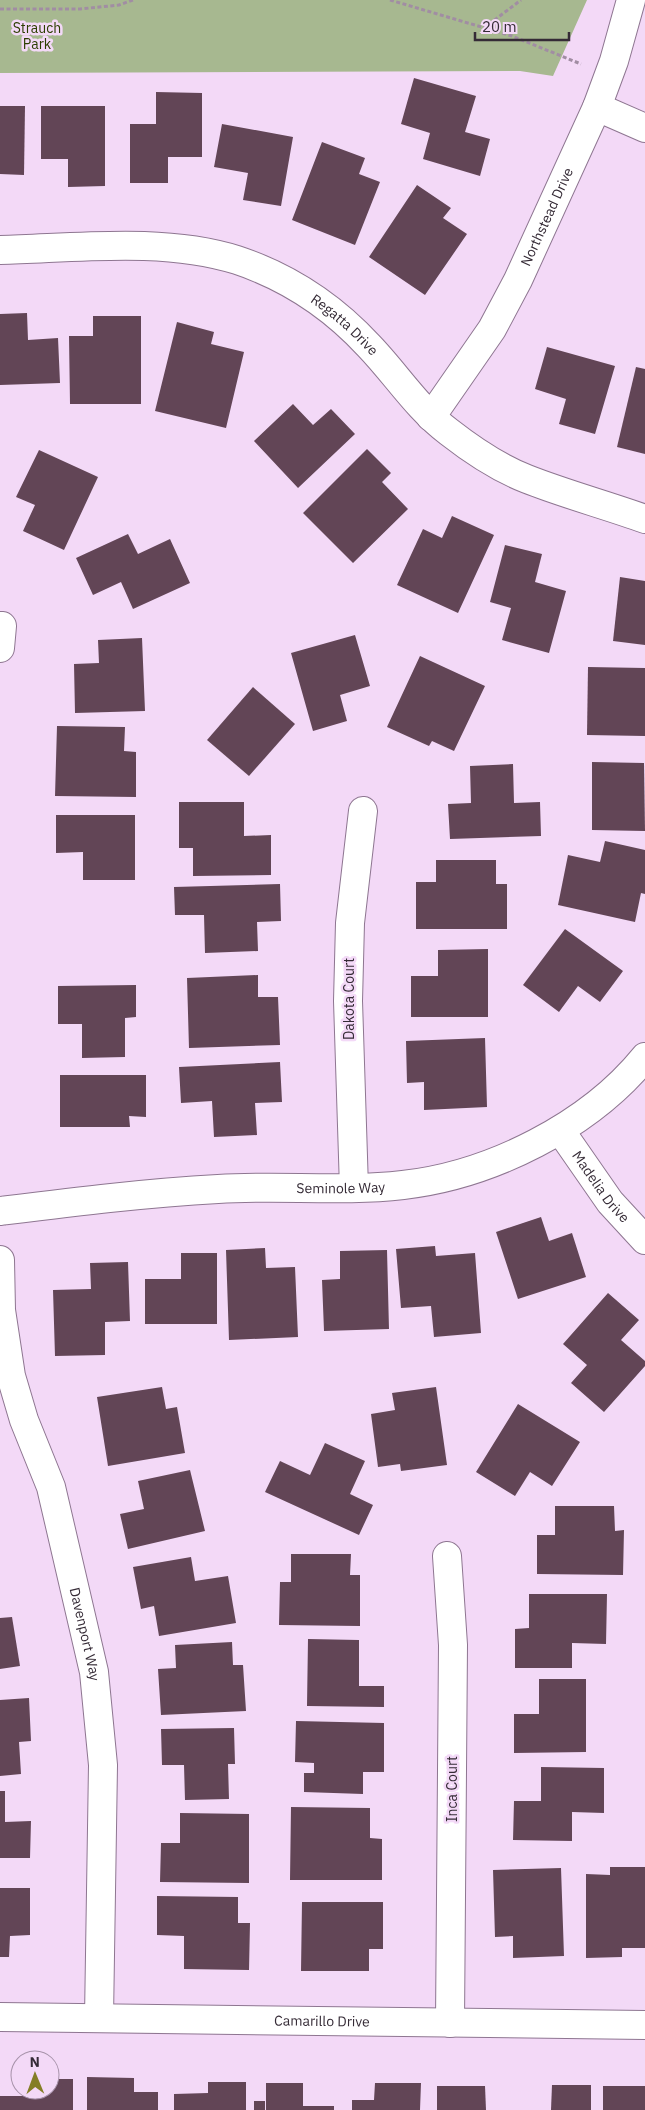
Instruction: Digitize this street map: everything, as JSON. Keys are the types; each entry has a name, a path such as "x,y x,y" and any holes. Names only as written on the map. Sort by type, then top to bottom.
{"street":[{"name":"Northstead Drive","path":"431,417 492,329 518,280 598,107 614,61 631,0"},
{"path":"598,107 645,128"},
{"name":"Regatta Drive","path":"0,250 137,246 186,249 237,260 286,281 331,310 370,346 400,384 431,417 448,432 485,458 526,478 645,519"},
{"name":"Dakota Court","path":"354,1188 348,1000 350,923 363,811"},
{"name":"Seminole Way","path":"0,1211 127,1195 220,1188 354,1188 404,1185 458,1174 509,1156 560,1130 600,1101 645,1057"},
{"name":"Madelia Drive","path":"560,1130 610,1202 645,1240"},
{"name":"Davenport Way","path":"0,1260 1,1310 11,1376 24,1420 50,1487 94,1672 98,1702 103,1765 99,2018"},
{"name":"Inca Court","path":"447,1556 453,1645 450,2023"},
{"name":"Camarillo Drive","path":"0,2017 645,2025"}],"path":[{"path":"0,9 80,9 119,5 133,0"},
{"path":"390,0 529,42 608,77"},
{"path":"484,28 521,0"}],"green space":[{"name":"Strauch Park","path":"0,0 587,0 553,76 520,71 0,73"}],"building":[{"path":"414,78 476,96 465,132 490,139 480,176 423,159 430,133 401,124"},
{"path":"156,92 202,93 202,157 168,157 168,183 130,183 130,124 156,124"},
{"path":"0,106 25,106 24,175 0,174"},
{"path":"41,106 105,106 105,186 68,187 68,159 41,159"},
{"path":"222,124 293,137 281,206 243,200 248,173 214,167"},
{"path":"322,142 365,158 359,174 380,182 355,245 292,220"},
{"path":"417,185 451,208 443,218 467,234 425,295 369,257"},
{"path":"27,313 28,340 58,338 60,383 0,385 0,314"},
{"path":"93,316 141,316 141,404 70,404 69,336 93,336"},
{"path":"177,322 214,332 211,344 244,352 226,428 155,411"},
{"path":"547,347 615,366 595,434 559,424 566,399 535,389"},
{"path":"636,367 645,369 645,454 617,447"},
{"path":"293,404 313,425 331,409 355,434 298,488 254,441"},
{"path":"367,449 391,473 382,482 408,509 353,563 303,513"},
{"path":"39,450 98,477 64,550 23,531 35,505 16,497"},
{"path":"452,516 494,535 458,613 397,585 423,529 442,538"},
{"path":"128,534 138,554 170,539 190,583 133,609 121,582 93,595 76,558"},
{"path":"505,545 542,554 535,582 566,591 549,653 502,640 511,608 490,602"},
{"path":"620,577 645,581 645,645 613,641"},
{"path":"355,635 370,686 340,695 347,721 313,731 291,653"},
{"path":"142,638 145,711 75,713 74,664 99,663 98,640"},
{"path":"420,656 485,686 454,751 432,741 429,746 387,727"},
{"path":"588,667 645,668 645,736 587,735"},
{"path":"253,687 295,724 249,776 207,740"},
{"path":"57,726 125,727 124,751 136,752 136,797 55,796"},
{"path":"592,762 644,763 645,831 592,830"},
{"path":"513,764 514,803 540,802 541,836 450,839 448,804 471,803 470,766"},
{"path":"179,802 244,802 244,836 271,835 271,875 193,876 193,848 179,848"},
{"path":"56,815 135,815 135,880 83,880 83,852 56,853"},
{"path":"605,841 645,850 645,894 641,893 635,922 558,905 568,855 600,862"},
{"path":"436,860 496,860 496,884 507,884 507,929 416,929 416,882 436,882"},
{"path":"280,884 281,921 257,922 258,951 205,953 204,915 175,915 174,887"},
{"path":"565,929 623,971 600,1002 578,986 559,1012 523,985"},
{"path":"488,949 488,1017 411,1017 411,976 438,976 438,950"},
{"path":"258,975 258,997 278,997 280,1045 189,1048 187,978"},
{"path":"136,985 136,1017 125,1018 125,1057 82,1058 82,1024 58,1024 58,986"},
{"path":"485,1038 487,1107 424,1110 424,1082 407,1083 406,1041"},
{"path":"280,1062 282,1102 255,1103 257,1135 214,1137 212,1101 181,1103 179,1067"},
{"path":"60,1075 146,1075 146,1117 129,1116 130,1127 60,1127"},
{"path":"541,1217 549,1241 572,1233 586,1277 518,1299 496,1232"},
{"path":"435,1246 436,1256 475,1253 481,1333 434,1337 431,1306 401,1308 396,1249"},
{"path":"265,1248 266,1268 295,1267 298,1337 229,1340 226,1250"},
{"path":"387,1250 389,1329 324,1331 322,1280 340,1279 340,1251"},
{"path":"181,1253 217,1253 217,1324 145,1324 145,1279 181,1279"},
{"path":"128,1262 130,1321 105,1322 105,1355 55,1356 53,1290 91,1289 90,1263"},
{"path":"608,1293 639,1320 621,1340 645,1361 645,1366 604,1412 571,1383 587,1365 563,1344"},
{"path":"162,1387 166,1409 177,1407 185,1453 108,1466 97,1397"},
{"path":"436,1387 447,1465 401,1471 400,1464 378,1467 371,1414 395,1410 392,1393"},
{"path":"518,1404 580,1442 552,1486 530,1472 515,1496 476,1472"},
{"path":"325,1443 365,1461 350,1494 373,1505 359,1535 265,1492 280,1461 310,1475"},
{"path":"190,1470 205,1531 128,1549 120,1514 144,1509 138,1481"},
{"path":"555,1506 614,1506 615,1531 624,1530 623,1575 537,1574 537,1535 555,1535"},
{"path":"291,1554 351,1554 350,1575 360,1575 360,1626 279,1625 280,1582 291,1582"},
{"path":"191,1557 195,1581 228,1576 236,1623 159,1636 154,1606 141,1609 133,1567"},
{"path":"529,1594 607,1594 606,1644 572,1643 572,1668 515,1668 515,1629 529,1628"},
{"path":"12,1617 20,1666 0,1669 0,1618"},
{"path":"308,1639 359,1640 359,1686 384,1686 384,1707 307,1706"},
{"path":"232,1642 233,1665 243,1665 246,1711 161,1715 158,1669 176,1668 175,1645"},
{"path":"539,1679 586,1679 586,1752 514,1753 514,1714 539,1714"},
{"path":"29,1698 31,1741 19,1742 21,1774 0,1776 0,1700"},
{"path":"296,1721 384,1723 384,1772 363,1772 363,1794 304,1792 304,1773 314,1773 314,1763 295,1762"},
{"path":"234,1728 235,1764 228,1764 229,1799 185,1800 184,1765 162,1765 161,1729"},
{"path":"541,1767 604,1768 604,1813 572,1812 572,1841 513,1840 514,1801 541,1801"},
{"path":"0,1791 5,1791 5,1822 31,1821 30,1858 0,1858"},
{"path":"291,1807 370,1808 370,1838 382,1839 382,1880 290,1880"},
{"path":"180,1813 249,1814 249,1883 160,1882 161,1843 180,1843"},
{"path":"610,1867 645,1867 645,1948 622,1948 622,1957 586,1958 586,1874 610,1875"},
{"path":"561,1868 564,1956 513,1958 513,1936 495,1937 493,1870"},
{"path":"0,1888 30,1888 30,1935 10,1936 9,1957 0,1957"},
{"path":"157,1896 238,1897 238,1923 250,1923 249,1970 184,1969 184,1936 157,1935"},
{"path":"302,1902 383,1902 383,1949 369,1949 369,1971 301,1971"},
{"path":"87,2077 134,2078 134,2092 158,2092 158,2110 87,2110"},
{"path":"60,2079 73,2079 73,2110 0,2110 0,2096 10,2096 10,2100 60,2100"},
{"path":"208,2082 246,2082 246,2110 174,2110 174,2094 208,2093"},
{"path":"266,2083 303,2083 303,2106 334,2106 334,2110 266,2110"},
{"path":"375,2083 421,2083 420,2110 352,2110 352,2100 374,2100"},
{"path":"552,2085 591,2085 591,2110 551,2110"},
{"path":"437,2086 485,2086 486,2110 437,2110"},
{"path":"603,2086 645,2086 645,2110 603,2110"},
{"path":"254,2101 265,2101 265,2110 254,2110"}]}
